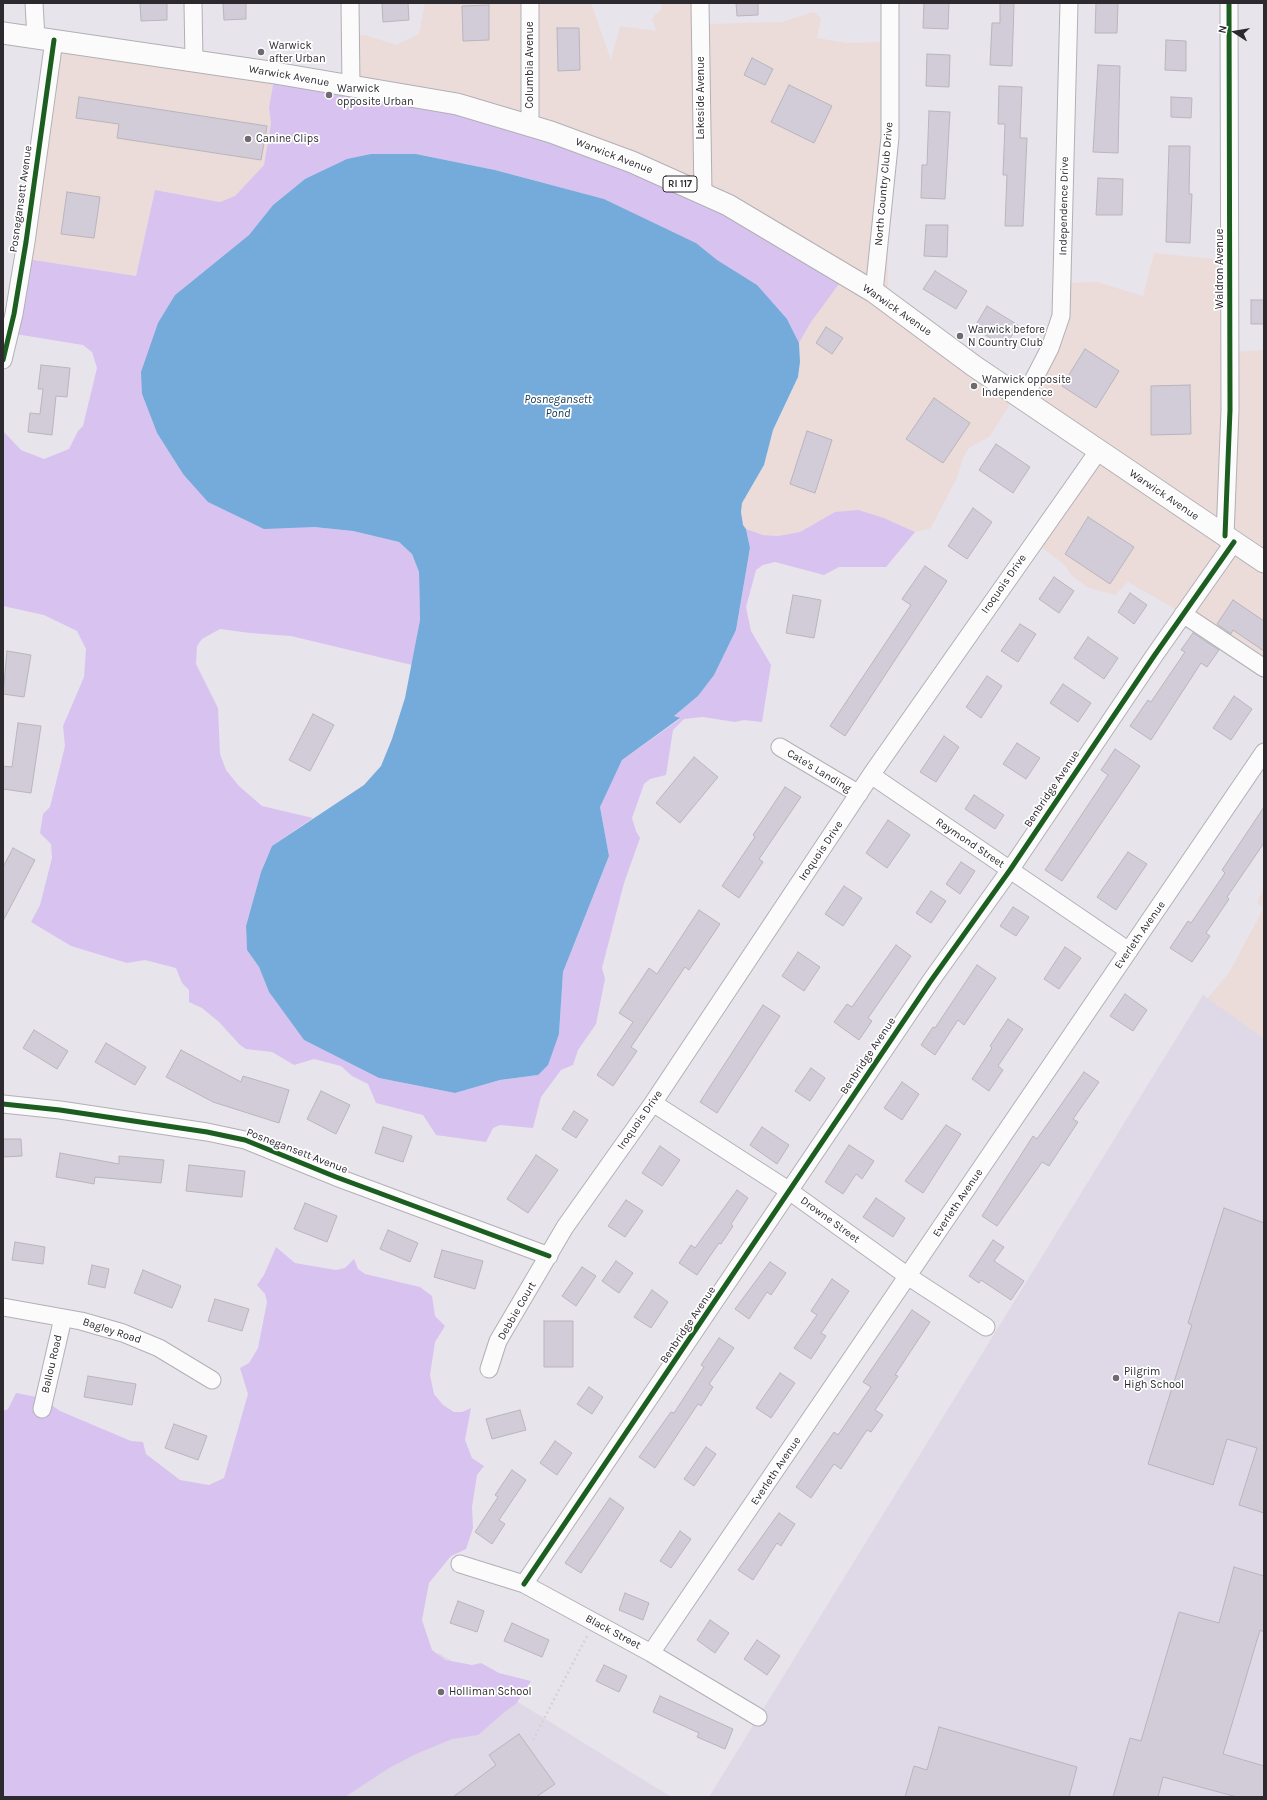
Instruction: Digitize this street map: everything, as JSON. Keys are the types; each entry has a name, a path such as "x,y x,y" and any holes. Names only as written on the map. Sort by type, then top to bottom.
{"main road":[{"name":"Warwick Avenue","path":"3,33 194,61 457,104 530,126 632,162 728,205 874,292 1023,400 1264,562"}],"street":[{"name":"Posnegansett Avenue","path":"3,360 14,314 26,242 45,39 34,3"},
{"path":"193,3 194,61"},
{"path":"350,3 351,86"},
{"name":"Columbia Avenue","path":"530,3 530,126"},
{"name":"Lakeside Avenue","path":"700,3 703,194"},
{"name":"North Country Club Drive","path":"874,292 890,138 890,3"},
{"name":"Independence Drive","path":"1023,400 1050,348 1061,316 1069,3"},
{"name":"Waldron Avenue","path":"1229,3 1229,539"},
{"name":"Iroquois Drive","path":"549,1256 566,1227 653,1103 858,794 1001,587 1099,450"},
{"name":"Benbridge Avenue","path":"524,1584 714,1305 788,1190 930,982 1010,870 1183,614 1229,539"},
{"path":"1183,614 1264,668"},
{"name":"Cate's Landing","path":"780,747 858,794"},
{"name":"Everleth Avenue","path":"651,1653 909,1277 1073,1031 1264,752"},
{"name":"Raymond Street","path":"871,775 1129,951"},
{"name":"Drowne Street","path":"653,1103 788,1190 909,1277 986,1327"},
{"name":"Posnegansett Avenue","path":"3,1104 60,1110 208,1132 245,1140 336,1177 549,1256"},
{"name":"Debbie Court","path":"489,1369 498,1341 549,1256"},
{"name":"Bagley Road","path":"3,1307 81,1321 123,1333 159,1348 212,1380"},
{"name":"Ballou Road","path":"42,1409 63,1318"},
{"name":"Black Street","path":"460,1564 524,1584 651,1653 758,1717"}],"path":[{"path":"533,1740 594,1622"}],"shaded area":[{"path":"425,3 591,3 611,60 620,26 657,31 652,20 655,14 660,12 663,3 704,3 707,24 781,22 814,12 821,18 817,38 847,43 887,42 888,303 1014,398 990,436 969,448 963,458 957,478 930,529 915,532 884,518 835,512 800,532 778,536 763,535 746,529 743,525 741,512 742,503 764,465 773,430 798,377 800,362 799,343 811,322 354,85 351,34 365,35 396,45 419,34"},
{"path":"52,42 275,74 269,107 271,123 264,165 235,196 220,202 155,190 136,276 21,258"},
{"path":"275,74 340,83 631,160 844,277 811,322 799,343 787,319 696,243 604,199 495,170 416,154 305,179 273,205 249,235 175,295 142,394 157,433 183,474 314,527 353,531 399,542 412,554 419,572 420,620 412,665 291,636 220,629 202,639 197,646 196,664 218,708 220,754 226,770 239,786 262,806 313,818 272,846 261,872 246,926 247,950 259,967 269,992 304,1040 379,1078 455,1093 500,1080 538,1075 559,1034 563,972 609,856 600,807 622,760 680,719 674,716 698,696 714,674 736,630 750,548 746,529 763,535 778,536 800,532 835,512 858,510 884,518 915,532 886,567 839,567 824,575 775,562 763,565 756,570 746,607 751,631 771,665 762,722 744,720 735,722 703,717 684,719 673,730 666,775 650,779 644,784 632,818 640,838 624,883 602,968 605,979 596,1024 578,1050 573,1065 561,1070 541,1097 533,1128 500,1125 493,1128 486,1142 436,1135 423,1115 376,1103 368,1084 352,1076 341,1066 314,1059 294,1065 272,1052 246,1049 240,1045 219,1022 202,1008 189,1002 189,990 182,983 176,968 145,960 127,963 71,946 31,922 40,905 52,858 51,844 40,833 43,814 50,807 65,746 63,726 84,677 86,649 77,631 44,615 3,606 3,431 21,450 44,459 69,449 78,431 83,426 97,368 92,352 83,345 9,333 21,258 136,276 155,190 220,202 235,196 264,165 271,123 269,107"},
{"path":"1154,253 1226,260 1231,352 1264,350 1264,665 1184,614 1128,582 1115,595 1089,588 1073,577 1065,565 1033,541 1095,452 1024,395 1048,349 1063,283 1097,282 1143,296"},
{"path":"1264,887 1264,1046 1201,1006 1228,974 1257,921 1263,908 1257,903"},
{"name":"Pilgrim High School","path":"1203,995 1264,1039 1264,1797 709,1797"},
{"path":"276,1247 295,1263 336,1270 345,1268 354,1259 358,1269 365,1274 420,1287 432,1296 435,1316 445,1326 435,1342 430,1375 434,1394 443,1405 454,1412 462,1412 471,1408 465,1440 472,1458 484,1466 477,1475 472,1507 473,1528 466,1549 451,1556 429,1583 422,1620 432,1650 445,1660 472,1665 481,1663 499,1673 531,1681 516,1704 478,1735 452,1739 416,1754 389,1768 345,1797 3,1797 3,1411 8,1409 16,1393 42,1398 60,1411 131,1441 143,1442 146,1454 180,1480 209,1485 224,1478 248,1394 240,1368 249,1363 258,1348 267,1302 265,1294 257,1285 264,1275"},
{"name":"Holliman School","path":"439,1653 650,1784 672,1797 219,1797"}],"water":[{"name":"Posnegansett Pond","path":"371,154 416,154 495,170 604,199 696,243 717,260 757,285 787,319 799,343 800,362 798,377 773,430 764,465 742,503 741,512 743,525 746,529 750,548 736,630 714,675 698,696 674,716 680,718 622,760 600,807 609,856 563,972 559,1034 548,1065 538,1075 500,1080 455,1093 379,1078 304,1040 269,992 259,967 247,950 246,926 261,872 272,846 364,785 381,766 392,739 405,698 420,620 419,572 412,554 399,542 353,531 314,527 264,529 208,502 183,474 157,433 142,394 141,372 158,323 175,295 249,235 273,205 305,179 347,159"}],"building":[{"path":"140,3 167,3 167,20 141,21"},
{"path":"223,3 246,3 246,19 224,20"},
{"path":"382,3 408,3 409,20 383,22"},
{"path":"736,3 758,3 758,15 737,16"},
{"path":"924,3 949,3 948,29 923,28"},
{"path":"1000,3 1014,3 1012,66 990,65 992,23 1000,23"},
{"path":"1096,3 1118,3 1117,33 1095,33"},
{"path":"489,5 489,40 463,41 462,6"},
{"path":"557,28 579,28 580,70 558,71"},
{"path":"1166,40 1186,41 1186,71 1165,70"},
{"path":"927,54 950,55 949,87 926,86"},
{"path":"752,58 773,69 765,85 744,75"},
{"path":"1098,65 1120,66 1118,153 1093,152"},
{"path":"789,85 832,106 814,143 771,122"},
{"path":"999,86 1022,87 1020,138 1027,138 1023,226 1005,226 1007,175 1003,175 1005,124 998,124"},
{"path":"79,97 267,126 261,160 117,138 119,124 76,118"},
{"path":"1171,97 1192,98 1191,118 1171,117"},
{"path":"929,111 950,112 945,199 921,198 922,165 927,165"},
{"path":"1169,146 1190,146 1189,194 1192,194 1190,243 1166,242"},
{"path":"1098,178 1123,179 1122,215 1096,215"},
{"path":"67,192 100,197 94,238 61,234"},
{"path":"926,225 948,225 947,257 924,256"},
{"path":"935,271 967,291 956,309 923,289"},
{"path":"1251,300 1264,300 1264,324 1251,324"},
{"path":"987,306 1018,325 1005,347 974,328"},
{"path":"826,327 843,338 832,354 816,343"},
{"path":"1085,349 1119,371 1096,408 1062,386"},
{"path":"41,365 70,368 67,397 56,396 52,435 28,432 30,413 40,414 43,389 38,389"},
{"path":"1190,385 1191,434 1151,435 1151,386"},
{"path":"934,398 970,423 943,463 906,439"},
{"path":"807,431 832,440 815,493 790,484"},
{"path":"996,444 1030,467 1013,493 979,470"},
{"path":"973,508 992,522 967,559 948,546"},
{"path":"1088,517 1134,547 1110,584 1065,554"},
{"path":"925,566 947,581 845,736 830,726 911,605 902,599"},
{"path":"1054,577 1074,591 1059,613 1039,599"},
{"path":"1130,593 1147,605 1134,624 1118,612"},
{"path":"793,595 821,600 814,638 786,633"},
{"path":"1233,600 1264,621 1264,651 1233,630 1231,634 1217,624"},
{"path":"1020,624 1036,634 1018,662 1001,651"},
{"path":"1193,633 1219,650 1207,667 1201,663 1151,740 1130,726 1148,700 1151,702 1185,652 1181,650"},
{"path":"1088,637 1118,658 1104,679 1074,658"},
{"path":"7,651 31,655 24,697 3,694"},
{"path":"987,676 1002,686 981,718 966,707"},
{"path":"1063,684 1091,703 1078,722 1050,703"},
{"path":"1234,696 1252,709 1231,740 1213,728"},
{"path":"313,714 334,725 310,771 289,760"},
{"path":"18,723 41,726 31,793 3,789 3,766 12,767"},
{"path":"944,736 959,747 936,782 920,772"},
{"path":"1017,743 1040,758 1026,779 1003,764"},
{"path":"1115,749 1140,766 1062,881 1045,870 1108,775 1101,770"},
{"path":"694,757 718,777 680,823 656,803"},
{"path":"785,787 801,797 759,859 763,862 739,898 722,886 755,837 753,835"},
{"path":"974,795 1004,815 995,829 965,809"},
{"path":"1264,807 1264,843 1227,897 1229,899 1206,933 1210,936 1192,962 1170,948 1188,921 1191,923 1225,873 1222,870"},
{"path":"888,820 910,835 887,868 866,853"},
{"path":"13,848 35,860 3,921 3,867"},
{"path":"1128,852 1147,864 1116,910 1097,897"},
{"path":"961,862 975,871 960,894 946,884"},
{"path":"844,886 862,898 843,926 825,914"},
{"path":"931,891 946,901 931,923 916,913"},
{"path":"1013,907 1029,917 1016,936 1000,926"},
{"path":"699,910 720,924 689,970 685,967 631,1047 637,1051 613,1086 597,1075 633,1022 619,1013 649,968 657,974"},
{"path":"896,945 911,956 868,1018 872,1021 859,1040 834,1022 847,1004 852,1007"},
{"path":"1065,947 1081,958 1059,989 1044,979"},
{"path":"798,952 820,967 804,991 782,976"},
{"path":"977,965 996,978 964,1025 958,1020 935,1055 921,1045 933,1027 935,1028"},
{"path":"1125,994 1147,1010 1133,1031 1110,1016"},
{"path":"763,1005 780,1016 717,1113 700,1102"},
{"path":"1008,1019 1023,1029 998,1066 1003,1070 989,1091 972,1079 992,1048 990,1046"},
{"path":"34,1030 68,1051 57,1069 23,1048"},
{"path":"106,1043 146,1067 135,1085 95,1062"},
{"path":"181,1050 241,1082 243,1076 289,1090 279,1123 213,1102 166,1077"},
{"path":"811,1068 825,1078 810,1101 795,1091"},
{"path":"1084,1072 1099,1082 1073,1119 1078,1122 1049,1166 1042,1162 997,1226 982,1216 1033,1136 1037,1139"},
{"path":"902,1082 919,1094 902,1120 884,1108"},
{"path":"321,1091 350,1105 336,1134 307,1119"},
{"path":"574,1111 588,1120 576,1138 562,1129"},
{"path":"946,1125 961,1134 923,1193 905,1181"},
{"path":"383,1127 412,1136 403,1162 375,1153"},
{"path":"762,1127 789,1145 777,1164 750,1145"},
{"path":"3,1139 21,1139 22,1156 3,1157"},
{"path":"849,1145 874,1161 862,1179 856,1174 843,1194 825,1182"},
{"path":"660,1146 680,1160 662,1186 642,1173"},
{"path":"60,1153 119,1164 119,1156 164,1160 161,1183 95,1177 94,1184 56,1177"},
{"path":"536,1155 558,1170 528,1213 507,1199"},
{"path":"189,1165 245,1171 242,1197 186,1191"},
{"path":"737,1190 748,1198 731,1224 733,1226 721,1244 719,1243 697,1275 679,1263 691,1245 695,1248"},
{"path":"876,1198 905,1218 893,1237 863,1217"},
{"path":"626,1200 643,1211 625,1237 608,1226"},
{"path":"305,1203 337,1216 327,1242 294,1229"},
{"path":"1224,1208 1264,1223 1264,1513 1239,1505 1257,1448 1227,1439 1213,1485 1148,1464 1192,1325 1188,1323"},
{"path":"388,1230 418,1243 410,1262 380,1249"},
{"path":"993,1240 1004,1247 994,1261 1024,1281 1011,1300 981,1280 979,1283 969,1276"},
{"path":"15,1242 45,1247 43,1264 12,1260"},
{"path":"442,1250 483,1261 475,1289 434,1277"},
{"path":"616,1261 633,1273 619,1293 602,1281"},
{"path":"770,1262 786,1273 771,1295 767,1292 749,1319 735,1309"},
{"path":"92,1265 109,1269 105,1288 88,1284"},
{"path":"582,1267 596,1276 576,1306 562,1296"},
{"path":"143,1270 181,1286 172,1308 134,1293"},
{"path":"832,1279 849,1291 821,1333 826,1336 811,1359 794,1348 817,1315 811,1311"},
{"path":"652,1290 668,1302 651,1328 634,1317"},
{"path":"215,1299 249,1309 242,1331 208,1321"},
{"path":"912,1310 930,1322 895,1375 898,1376 875,1410 883,1415 871,1432 867,1430 841,1469 834,1464 811,1498 796,1487 834,1432 838,1435 871,1387 863,1382"},
{"path":"544,1321 573,1321 573,1367 544,1367"},
{"path":"719,1338 734,1348 709,1384 713,1387 701,1406 698,1404 655,1468 639,1457 671,1412 674,1413 704,1367 701,1365"},
{"path":"780,1373 795,1383 771,1418 756,1408"},
{"path":"88,1376 136,1384 132,1405 84,1397"},
{"path":"589,1387 603,1397 592,1414 577,1404"},
{"path":"520,1410 526,1430 492,1439 486,1419"},
{"path":"174,1424 207,1436 198,1460 165,1448"},
{"path":"555,1441 572,1453 557,1475 540,1463"},
{"path":"706,1447 716,1454 694,1486 684,1479"},
{"path":"512,1470 526,1480 499,1520 505,1524 492,1544 475,1532 498,1497 495,1495"},
{"path":"610,1498 624,1508 581,1573 565,1563"},
{"path":"779,1513 795,1524 781,1546 777,1543 753,1580 738,1570"},
{"path":"680,1531 691,1539 671,1568 660,1561"},
{"path":"1234,1567 1264,1576 1264,1632 1260,1630 1223,1754 1264,1766 1264,1797 1237,1797 1163,1777 1158,1797 1113,1797 1130,1738 1141,1741 1179,1612 1219,1623"},
{"path":"625,1593 649,1603 643,1620 619,1610"},
{"path":"458,1601 484,1611 477,1632 450,1623"},
{"path":"710,1620 729,1633 715,1653 697,1640"},
{"path":"512,1623 549,1640 542,1657 504,1641"},
{"path":"757,1640 780,1656 767,1675 744,1659"},
{"path":"604,1665 627,1676 619,1692 596,1681"},
{"path":"660,1696 733,1729 725,1749 697,1737 699,1733 653,1712"},
{"path":"939,1727 1077,1767 1069,1797 905,1797 914,1766 927,1770"},
{"path":"519,1734 555,1784 536,1797 453,1797 496,1765 489,1755"}],"cycle path":[{"path":"1225,536 1230,410 1229,3"},
{"path":"3,360 14,314 26,242 54,40"},
{"path":"524,1584 930,982 1010,870 1154,656 1234,542"},
{"path":"3,1104 60,1110 207,1132 245,1140 336,1177 549,1256"}],"place":[{"name":"Warwick after Urban","path":"261,52"},
{"name":"Warwick opposite Urban","path":"329,95"},
{"name":"Canine Clips","path":"248,139"},
{"name":"Warwick before N Country Club","path":"960,336"},
{"name":"Warwick opposite Independence","path":"974,386"},
{"name":"Pilgrim High School","path":"1116,1378"},
{"name":"Holliman School","path":"441,1692"}]}
